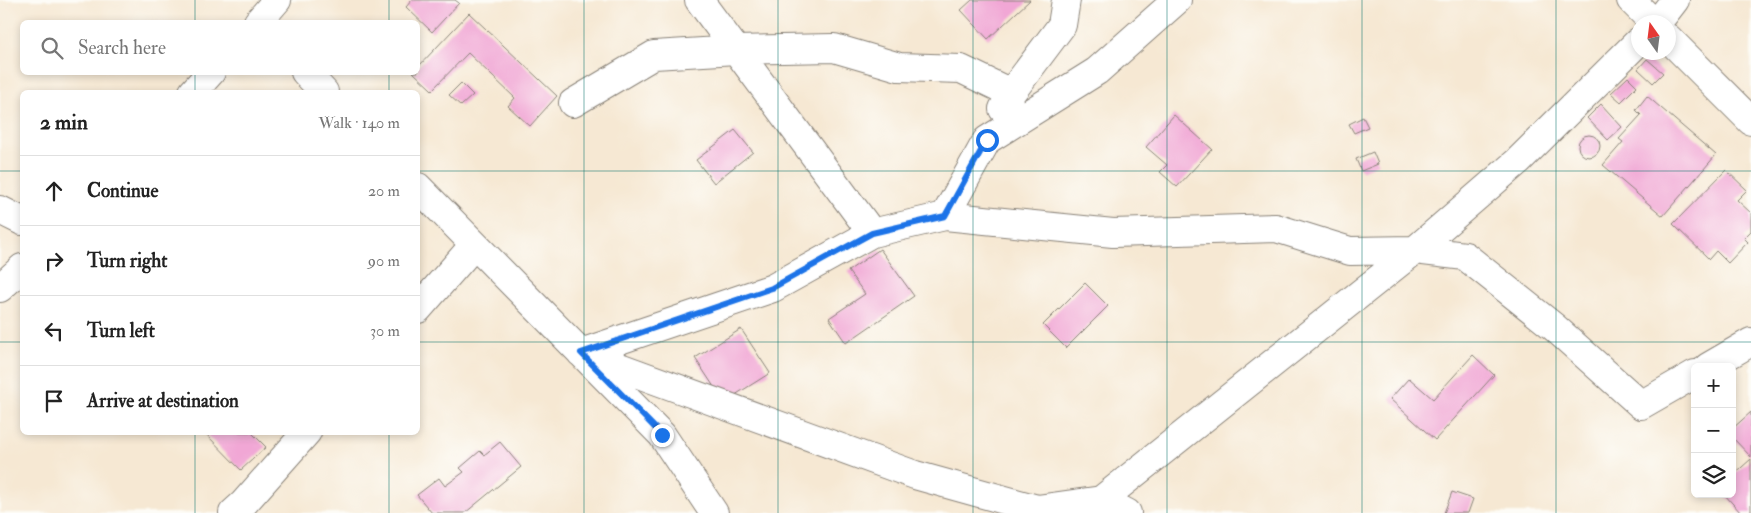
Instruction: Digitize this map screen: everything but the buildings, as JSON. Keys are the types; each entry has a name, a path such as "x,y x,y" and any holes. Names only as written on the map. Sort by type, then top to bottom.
{"street":[{"path":"260,20 276,0"},
{"path":"699,0 872,233"},
{"path":"945,216 1011,93 1062,25 1066,0"},
{"path":"987,140 1097,72 1177,0"},
{"path":"1631,0 1646,15"},
{"path":"1663,15 1675,0"},
{"path":"1676,46 1751,121"},
{"path":"573,103 654,55 736,50 834,48 899,67 961,69 1011,93"},
{"path":"1094,507 1415,250 1518,161 1631,49"},
{"path":"194,90 208,75"},
{"path":"308,75 322,90"},
{"path":"420,189 662,435 714,513"},
{"path":"0,210 20,220"},
{"path":"581,353 772,288 872,233 945,216 1113,233 1276,228 1350,251 1415,250 1465,256 1554,327 1641,405 1691,376"},
{"path":"420,307 474,245"},
{"path":"0,288 20,270"},
{"path":"1715,363 1751,342"},
{"path":"581,353 915,475 1037,509 1094,507 1127,513"},
{"path":"233,513 305,435"}],"route":[{"path":"662,435 581,353 772,288 872,233 945,216 987,140"}]}
